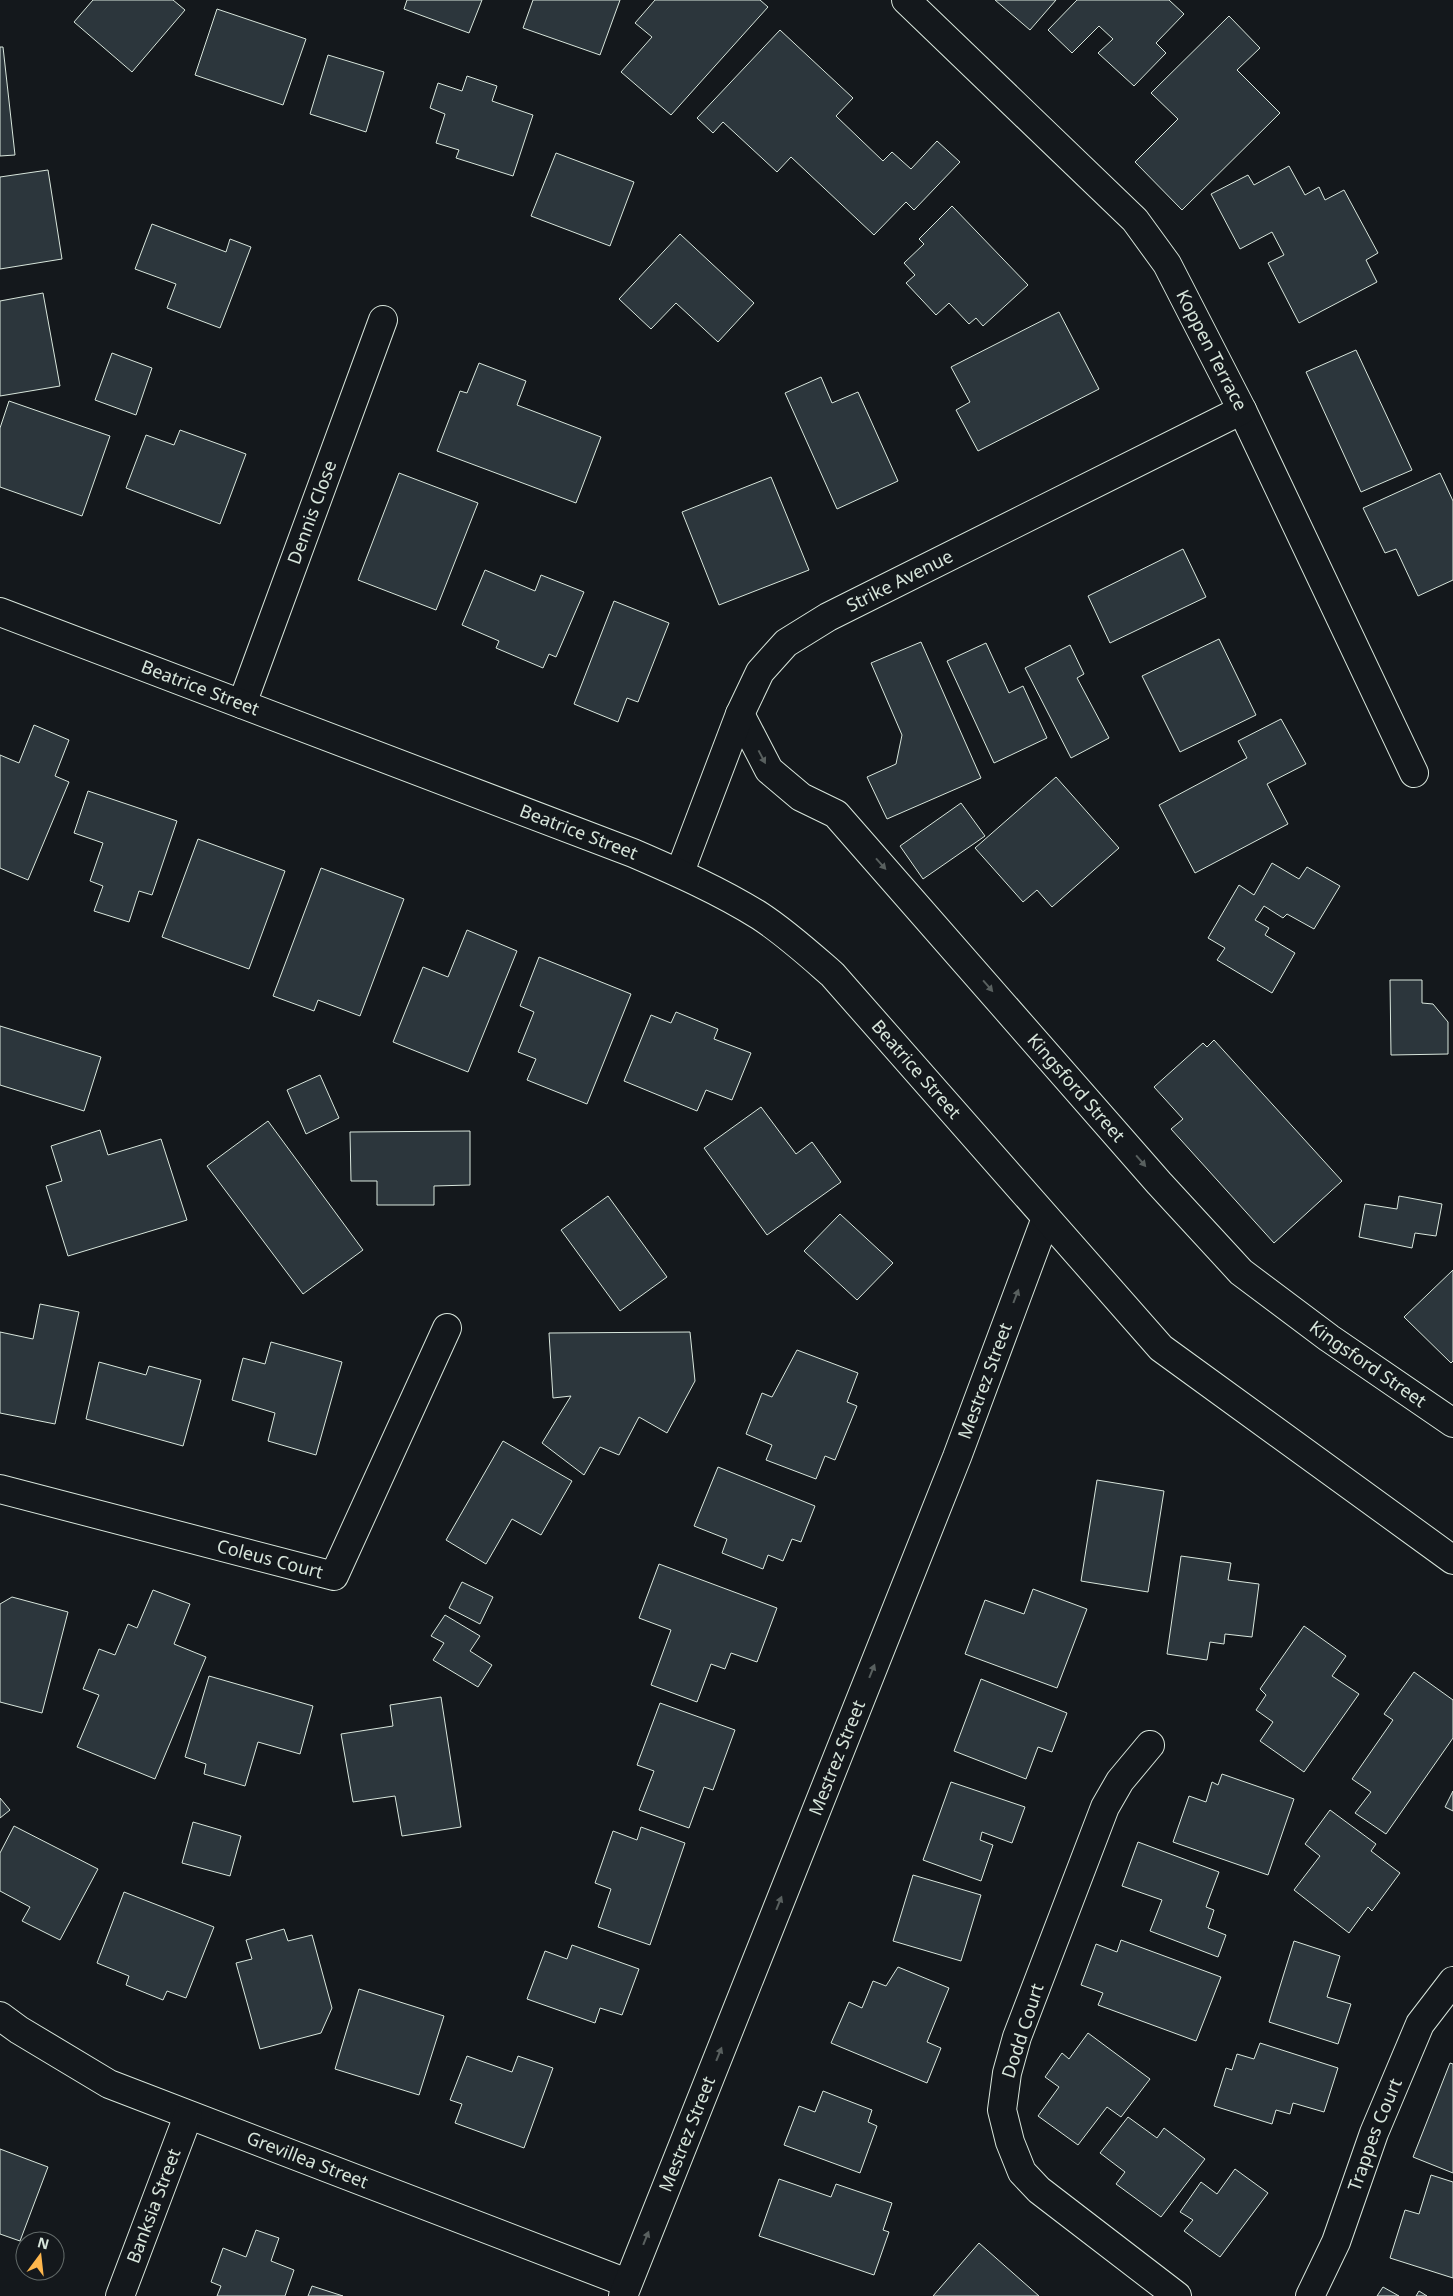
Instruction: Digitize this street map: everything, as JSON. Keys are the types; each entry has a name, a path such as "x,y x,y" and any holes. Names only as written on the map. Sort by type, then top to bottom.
{"street":[{"name":"Koppen Terrace","path":"906,0 1135,220 1166,264 1242,410 1414,773"},
{"name":"Dennis Close","path":"242,704 383,320"},
{"name":"Strike Avenue","path":"680,872 740,714 760,672 786,643 828,617 1242,410"},
{"name":"Beatrice Street","path":"0,612 680,872 761,917 799,944 832,974 1046,1218"},
{"name":"Kingsford Street","path":"740,714 769,770 801,796 836,814 1159,1182 1241,1272 1329,1338 1453,1423"},
{"path":"1046,1218 1161,1348 1453,1560"},
{"name":"Mestrez Street","path":"625,2290 957,1457 1046,1218"},
{"name":"Coleus Court","path":"0,1489 334,1576 447,1328"},
{"name":"Dodd Court","path":"1150,1745 1120,1781 1105,1807 1017,2037 1007,2073 1002,2110 1010,2142 1022,2172 1039,2190 1177,2296"},
{"name":"Trappes Court","path":"1310,2296 1336,2242 1374,2133 1420,2024 1453,1981"},
{"name":"Grevillea Street","path":"0,2016 19,2030 109,2084 625,2290"},
{"name":"Banksia Street","path":"120,2296 188,2116"}],"building":[{"path":"93,0 173,0 185,10 132,72 74,22"},
{"path":"407,0 482,0 469,33 404,9"},
{"path":"533,0 620,0 600,55 523,28"},
{"path":"655,0 760,0 768,7 671,115 621,72 652,37 635,23"},
{"path":"995,0 1056,0 1030,30"},
{"path":"1077,0 1169,0 1184,14 1156,43 1166,53 1134,86 1098,53 1113,39 1099,26 1072,53 1048,30"},
{"path":"217,9 306,39 283,105 195,75"},
{"path":"1229,16 1260,48 1237,70 1280,113 1182,210 1135,162 1178,119 1151,93"},
{"path":"780,30 853,98 836,116 883,161 892,152 911,169 937,141 960,162 914,210 906,202 874,235 791,157 777,172 723,122 713,133 697,118"},
{"path":"0,47 3,47 15,155 0,156"},
{"path":"328,55 384,72 366,132 310,114"},
{"path":"467,76 497,86 492,101 533,115 513,176 456,158 459,150 436,143 445,114 430,108 438,83 462,91"},
{"path":"556,153 634,182 610,246 531,216"},
{"path":"1289,166 1305,195 1319,187 1325,200 1344,190 1378,253 1366,260 1377,282 1299,323 1268,263 1284,255 1272,232 1240,249 1211,194 1248,175 1254,185"},
{"path":"48,170 62,259 0,269 0,177"},
{"path":"952,206 1028,285 983,326 976,318 969,324 949,303 936,315 906,283 915,275 904,263 924,244 919,239"},
{"path":"152,224 226,252 230,239 251,247 220,328 167,308 176,284 135,269"},
{"path":"680,234 754,303 718,342 676,303 651,329 619,299"},
{"path":"43,293 60,386 0,396 0,301"},
{"path":"1059,312 1099,389 978,451 956,410 970,402 951,367"},
{"path":"1356,350 1412,470 1361,492 1306,372"},
{"path":"112,353 152,368 136,415 95,400"},
{"path":"479,363 526,381 517,405 601,437 576,503 437,451 460,391 467,393"},
{"path":"821,377 832,403 858,392 898,481 837,509 785,393"},
{"path":"9,401 110,436 82,516 0,487 0,428"},
{"path":"180,430 246,454 220,524 126,488 146,435 174,445"},
{"path":"399,473 478,503 436,610 358,580"},
{"path":"1440,473 1453,501 1453,580 1418,596 1396,549 1385,553 1363,508"},
{"path":"771,477 809,570 719,605 682,512"},
{"path":"1183,549 1206,597 1110,643 1088,596"},
{"path":"485,570 535,591 541,575 584,592 556,657 549,654 543,668 496,648 499,641 462,625"},
{"path":"614,601 669,623 638,702 627,698 618,722 574,704"},
{"path":"1219,639 1256,715 1180,752 1142,676"},
{"path":"921,642 981,778 887,819 867,777 896,764 902,735 871,663"},
{"path":"986,643 1009,693 1023,686 1047,738 994,763 947,661"},
{"path":"1070,645 1084,674 1077,678 1109,738 1071,758 1025,668"},
{"path":"1281,719 1306,764 1267,784 1288,824 1195,873 1159,805 1247,758 1238,741"},
{"path":"34,725 69,740 55,776 69,782 28,880 0,868 0,755 19,763"},
{"path":"1056,777 1119,848 1052,907 1037,890 1023,902 975,848"},
{"path":"88,791 177,821 152,895 139,891 129,922 94,911 103,886 90,881 103,843 74,833"},
{"path":"961,803 985,836 923,879 900,846"},
{"path":"198,839 285,871 249,969 162,937"},
{"path":"1272,863 1299,879 1307,867 1340,886 1314,929 1287,914 1283,918 1264,906 1255,920 1269,928 1265,935 1295,953 1272,993 1217,960 1225,948 1208,938 1239,885 1254,895"},
{"path":"321,868 404,899 360,1016 318,1000 314,1011 273,996"},
{"path":"467,930 517,951 468,1072 393,1042 423,967 448,977"},
{"path":"539,957 631,994 587,1104 527,1080 536,1059 518,1052 534,1012 520,1006"},
{"path":"1390,980 1422,980 1422,1003 1433,1004 1448,1022 1448,1054 1391,1055"},
{"path":"676,1012 718,1029 714,1039 751,1053 732,1100 706,1090 697,1111 624,1081 651,1015 671,1023"},
{"path":"0,1026 101,1057 84,1111 0,1085"},
{"path":"1214,1040 1342,1181 1274,1243 1171,1129 1183,1119 1154,1087 1203,1043 1207,1047"},
{"path":"320,1075 339,1118 306,1134 287,1090"},
{"path":"761,1107 796,1154 812,1142 841,1182 767,1235 704,1148"},
{"path":"268,1121 363,1250 303,1294 207,1166"},
{"path":"100,1130 108,1155 161,1139 187,1220 68,1256 46,1186 62,1181 51,1146"},
{"path":"470,1131 470,1185 434,1186 434,1205 377,1205 377,1181 351,1181 350,1132"},
{"path":"608,1196 667,1277 620,1311 561,1230"},
{"path":"1399,1196 1442,1204 1436,1236 1415,1233 1412,1248 1359,1237 1365,1204 1397,1209"},
{"path":"840,1214 893,1263 857,1300 804,1251"},
{"path":"1453,1270 1453,1361 1451,1363 1404,1317"},
{"path":"40,1304 79,1312 55,1424 0,1413 0,1332 33,1339"},
{"path":"690,1332 695,1381 667,1433 639,1417 619,1455 600,1447 584,1475 542,1443 571,1396 553,1398 549,1333"},
{"path":"271,1342 342,1362 316,1455 268,1441 275,1413 232,1400 243,1358 265,1364"},
{"path":"797,1350 858,1373 847,1402 857,1406 835,1460 825,1456 816,1479 766,1460 772,1445 746,1434 762,1393 772,1397"},
{"path":"99,1362 146,1375 149,1366 201,1380 183,1446 86,1419"},
{"path":"503,1441 572,1481 541,1535 512,1519 486,1564 446,1540"},
{"path":"718,1467 815,1506 801,1542 792,1539 783,1561 768,1555 763,1569 722,1553 727,1539 694,1526"},
{"path":"1097,1480 1164,1491 1148,1592 1081,1581"},
{"path":"1181,1556 1231,1563 1228,1580 1259,1584 1252,1637 1225,1634 1224,1644 1210,1642 1207,1660 1167,1654"},
{"path":"659,1564 777,1608 757,1662 731,1653 725,1669 711,1664 697,1702 651,1685 671,1630 639,1618"},
{"path":"462,1582 493,1597 480,1624 449,1608"},
{"path":"1033,1589 1087,1609 1057,1688 965,1654 985,1600 1024,1614"},
{"path":"153,1590 190,1604 174,1644 206,1657 155,1779 77,1747 99,1695 83,1689 99,1649 115,1655 128,1624 137,1628"},
{"path":"12,1597 68,1612 42,1713 0,1702 0,1604"},
{"path":"445,1615 480,1636 470,1651 492,1665 478,1687 433,1660 444,1643 431,1636"},
{"path":"1304,1626 1346,1656 1332,1676 1359,1694 1304,1772 1260,1741 1273,1722 1256,1710 1266,1695 1260,1689"},
{"path":"1414,1672 1453,1700 1453,1738 1386,1834 1355,1813 1371,1792 1352,1779 1393,1720 1384,1714"},
{"path":"209,1676 313,1706 300,1754 258,1742 245,1786 204,1774 206,1764 185,1757"},
{"path":"981,1679 1067,1713 1052,1752 1038,1747 1026,1779 954,1751"},
{"path":"441,1697 461,1827 402,1836 395,1796 353,1802 341,1734 393,1726 390,1705"},
{"path":"660,1703 735,1730 713,1790 704,1787 689,1828 639,1810 654,1771 637,1765"},
{"path":"1222,1774 1294,1799 1268,1875 1173,1842 1189,1796 1206,1802 1212,1782 1218,1785"},
{"path":"951,1782 1025,1807 1012,1843 982,1832 980,1840 993,1845 981,1881 923,1860"},
{"path":"1453,1791 1453,1811 1445,1807"},
{"path":"0,1798 10,1810 0,1818"},
{"path":"1330,1810 1376,1844 1371,1851 1400,1873 1372,1911 1368,1907 1349,1933 1294,1890 1320,1856 1305,1844"},
{"path":"193,1822 241,1836 230,1876 182,1863"},
{"path":"14,1826 98,1869 60,1940 22,1921 30,1907 0,1891 0,1853"},
{"path":"641,1827 685,1843 650,1945 598,1927 611,1889 595,1883 613,1831 637,1840"},
{"path":"1138,1842 1219,1872 1206,1907 1214,1910 1208,1928 1226,1935 1218,1957 1150,1931 1162,1900 1122,1886"},
{"path":"913,1875 981,1895 961,1961 893,1941"},
{"path":"124,1892 214,1927 186,1998 167,1991 163,2000 126,1985 129,1976 97,1963"},
{"path":"284,1929 288,1941 312,1935 332,2008 321,2033 260,2049 236,1963 252,1959 246,1940"},
{"path":"1121,1940 1221,1977 1196,2041 1098,2005 1103,1993 1081,1985 1096,1944 1117,1952"},
{"path":"1294,1941 1340,1956 1327,1997 1351,2004 1338,2044 1269,2022"},
{"path":"572,1945 639,1969 622,2015 600,2008 595,2023 527,1999 545,1951 567,1959"},
{"path":"898,1967 949,1988 927,2042 941,2048 927,2083 831,2043 849,2002 862,2008 873,1981 886,1986"},
{"path":"359,1989 444,2016 419,2095 335,2069"},
{"path":"1088,2033 1150,2079 1121,2117 1107,2107 1078,2145 1038,2116 1059,2087 1045,2077 1062,2053 1069,2059"},
{"path":"1260,2043 1338,2068 1324,2112 1293,2103 1290,2114 1276,2110 1272,2124 1214,2106 1226,2068 1232,2070 1237,2054 1254,2059"},
{"path":"467,2056 512,2072 518,2056 553,2068 524,2148 455,2123 462,2104 450,2100"},
{"path":"1450,2063 1453,2064 1453,2173 1413,2157"},
{"path":"823,2091 872,2110 868,2122 877,2126 860,2173 784,2145 799,2106 815,2112"},
{"path":"1128,2117 1157,2138 1164,2128 1205,2159 1161,2217 1116,2184 1125,2172 1100,2153"},
{"path":"0,2149 48,2167 24,2231 15,2231 15,2239 0,2234"},
{"path":"1235,2169 1268,2193 1220,2257 1184,2231 1193,2220 1180,2212 1201,2182 1217,2194"},
{"path":"1431,2175 1453,2182 1453,2278 1390,2258 1405,2210 1419,2214"},
{"path":"779,2179 831,2197 836,2184 892,2203 883,2230 889,2232 874,2275 759,2236"},
{"path":"256,2230 279,2238 271,2261 294,2270 285,2296 217,2296 221,2286 211,2282 223,2248 246,2257"},
{"path":"979,2243 1039,2296 933,2296"},
{"path":"312,2286 343,2296 308,2296"},
{"path":"1383,2287 1399,2296 1377,2296"},
{"path":"1419,2291 1427,2296 1416,2296"}]}
